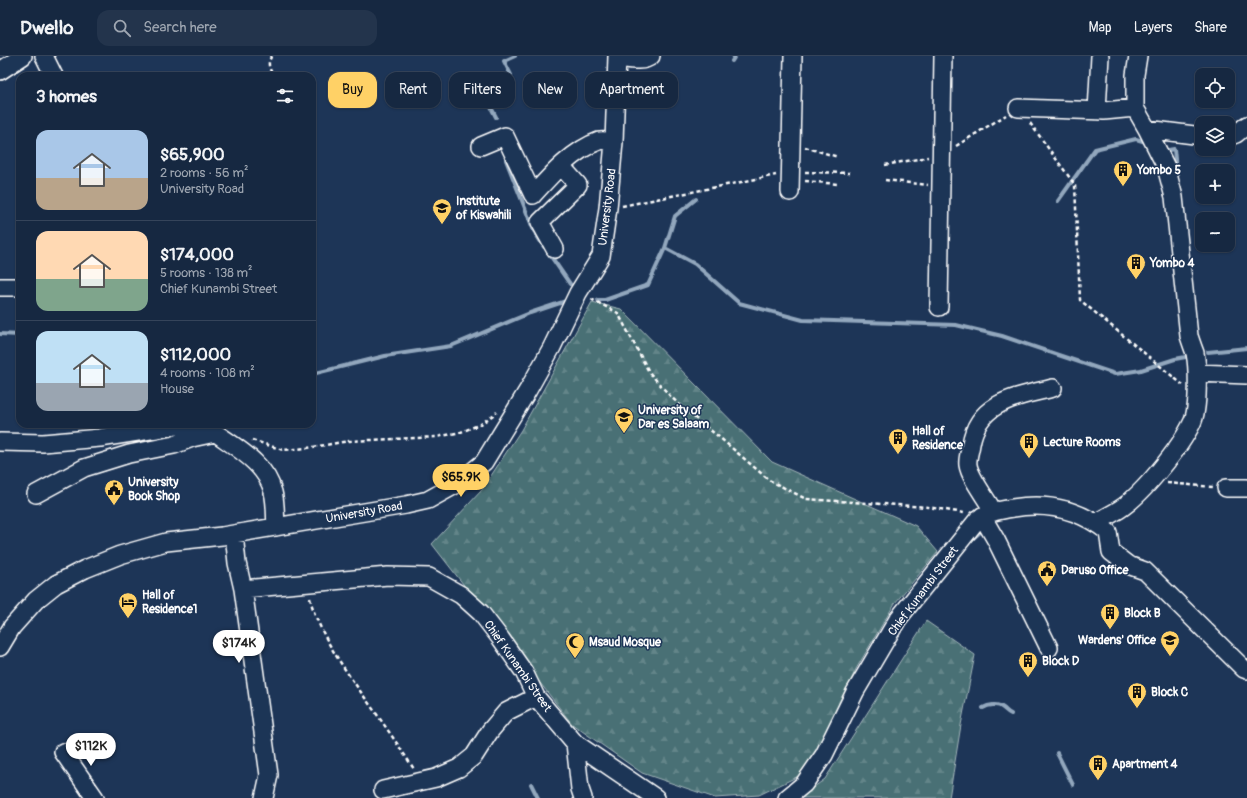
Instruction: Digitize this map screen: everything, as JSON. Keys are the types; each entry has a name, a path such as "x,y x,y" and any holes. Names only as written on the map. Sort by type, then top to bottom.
{"street":[{"path":"0,71 23,56"},
{"path":"44,56 52,72"},
{"path":"617,57 638,59 648,58 651,56"},
{"path":"790,181 793,56"},
{"path":"939,307 943,56"},
{"path":"1098,111 1100,56"},
{"path":"1096,523 1121,508 1150,482 1178,445 1193,422 1196,408 1197,373 1195,354 1189,336 1174,197 1166,167 1148,129 1135,108 1134,75 1138,56"},
{"name":"University Road","path":"0,647 12,627 36,600 56,584 85,569 120,555 160,543 234,534 428,500 457,484 484,462 546,359 578,293 601,256 608,208 614,142 617,57"},
{"path":"1018,108 1098,111 1135,108"},
{"path":"1235,134 1247,124"},
{"path":"1148,129 1195,135"},
{"path":"481,146 505,136 533,196 553,173 580,151 600,141 614,142"},
{"path":"555,249 540,222 578,185 561,166"},
{"path":"0,287 16,287"},
{"path":"1197,373 1247,375"},
{"path":"1049,648 996,540 988,514 968,465 975,428 981,418 989,410 1004,401 1053,388"},
{"path":"0,442 43,443 100,438 163,428"},
{"path":"209,428 249,457 265,475 273,493 276,527"},
{"path":"36,494 84,468 129,454 174,445 192,438 215,433"},
{"path":"1226,488 1247,488"},
{"path":"988,514 1023,506 1045,506 1074,512 1096,523 1108,532 1111,552 1128,565 1145,571 1233,659 1247,670"},
{"name":"Chief Kunambi Street","path":"787,798 804,784 824,755 855,692 898,619 978,519 988,514"},
{"path":"234,534 269,775 264,798"},
{"name":"Chief Kunambi Street","path":"243,589 388,576 429,577 461,595 481,613 524,672 536,697 574,742 656,798"},
{"path":"383,790 421,780 436,778 459,768 474,756 490,730 506,712 536,697"},
{"path":"574,742 580,789 583,798"},
{"path":"63,752 94,798"}],"path":[{"path":"272,56 269,59 268,64 272,72"},
{"path":"885,165 942,154 1018,108 1075,185 1080,300 1196,396"},
{"path":"791,144 838,157"},
{"path":"608,208 850,173"},
{"path":"885,180 941,187"},
{"path":"790,181 838,184"},
{"path":"578,293 618,313 649,372 690,414 769,480 806,499 928,507 988,514"},
{"path":"248,439 283,450 307,448 349,441 437,437 461,432 481,424 498,411"},
{"path":"1150,482 1226,488"},
{"path":"307,583 313,611 334,651 352,681 379,717 421,780"}],"green space":[{"path":"592,302 621,309 772,462 916,526 938,552 895,603 856,669 811,770 759,795 715,798 642,773 572,724 432,544 481,491 521,430"},
{"path":"926,621 975,655 961,725 949,798 799,798 825,779"}],"waterway":[{"path":"496,117 481,88 511,75 504,61 515,56"},
{"path":"732,61 735,56"},
{"path":"1058,201 1095,149 1136,139 1149,143"},
{"path":"1163,151 1174,149 1177,179"},
{"path":"506,154 506,160 534,231 544,247"},
{"path":"598,300 605,300 648,285 665,248 675,216 696,199"},
{"path":"665,248 695,264 739,303 803,320 956,325 1002,336 1115,374 1141,370 1175,359 1191,356"},
{"path":"548,252 570,284"},
{"path":"316,373 385,356 451,346 530,313 566,301"},
{"path":"0,334 16,335"},
{"path":"1208,352 1247,348"},
{"path":"971,540 984,529"},
{"path":"983,708 990,705 998,705 1011,714"},
{"path":"1057,753 1073,785"},
{"path":"531,784 538,798"}],"place":[{"name":"Yombo 5","path":"1123,187"},
{"name":"Institute of Kiswahili","path":"442,225"},
{"name":"Yombo 4","path":"1136,280"},
{"name":"University of Dar es Salaam","path":"624,434"},
{"name":"Hall of Residence","path":"898,455"},
{"name":"Lecture Rooms","path":"1029,459"},
{"name":"University Book Shop","path":"114,506"},
{"name":"Daruso Office","path":"1047,587"},
{"name":"Hall of Residence1","path":"128,619"},
{"name":"Block B","path":"1110,630"},
{"name":"Wardens' Office","path":"1170,657"},
{"name":"Msaud Mosque","path":"575,659"},
{"name":"Block D","path":"1028,678"},
{"name":"Block C","path":"1137,709"},
{"name":"Apartment 4","path":"1098,781"}]}
